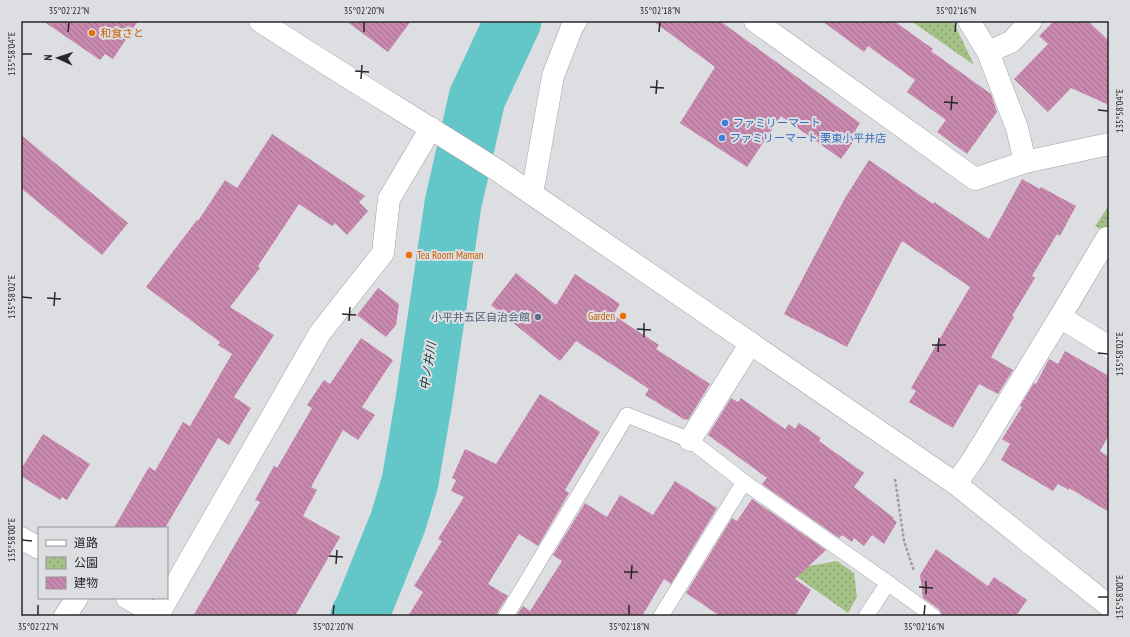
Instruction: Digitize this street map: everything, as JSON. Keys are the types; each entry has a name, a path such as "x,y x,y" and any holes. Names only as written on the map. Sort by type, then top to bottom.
{"street":[{"path":"260,21 500,172 956,484 1109,606"},
{"path":"532,194 553,76 572,27 576,21"},
{"path":"755,21 975,179 1025,162 1109,144"},
{"path":"969,21 988,52 1017,128 1025,162"},
{"path":"988,52 1011,42 1031,21"},
{"path":"168,599 320,333 383,253 389,199 434,130"},
{"path":"956,484 974,458 1107,238"},
{"path":"1060,317 1109,347"},
{"path":"690,440 751,343"},
{"path":"21,538 38,547"},
{"path":"65,616 76,599"},
{"path":"129,599 158,616 168,599"}],"lane":[{"path":"506,616 627,415 690,440 744,482 933,616"},
{"path":"661,616 744,482"},
{"path":"866,616 888,583"}],"path":[{"path":"895,478 904,541 916,576 907,597"}],"green space":[{"path":"911,21 953,21 974,65"},
{"path":"1109,207 1109,234 1095,226"},
{"path":"837,561 854,573 857,597 848,613 787,570"}],"building":[{"name":"和食さと","path":"43,21 138,21 113,59 105,54 100,60"},
{"path":"346,21 411,21 388,52"},
{"path":"653,21 720,21 860,123 855,131 859,134 841,159 781,116 747,167 680,123 715,67"},
{"path":"822,21 894,21 933,49 931,51 991,94 997,112 967,154 937,132 946,120 907,92 915,80 868,46 864,52"},
{"path":"1054,21 1088,21 1109,41 1109,105 1071,88 1048,112 1014,79 1048,44 1039,36"},
{"path":"272,134 365,196 359,202 368,211 347,235 335,223 332,226 299,204 258,266 260,268 230,307 274,335 234,397 251,408 229,445 218,438 166,527 115,527 149,467 155,471 183,422 190,426 232,354 218,345 220,342 146,287 197,220 198,221 225,180 237,188"},
{"path":"21,135 128,223 102,255 21,188"},
{"path":"869,160 933,204 934,202 989,239 1022,179 1040,189 1041,187 1076,206 1060,236 1057,234 1032,276 1035,278 1012,316 1014,317 991,357 1013,370 998,394 979,384 953,428 909,402 916,391 911,388 970,287 902,241 847,347 784,314 845,198"},
{"path":"516,273 556,305 575,274 620,304 613,315 659,345 656,349 710,384 688,420 685,420 645,395 649,389 576,341 560,361 491,305"},
{"path":"378,288 399,304 396,325 386,337 357,315"},
{"path":"361,338 393,360 362,407 375,415 358,440 343,430 311,487 317,490 303,516 340,537 295,616 193,616 260,502 255,500 274,466 277,468 312,408 307,405 324,380 330,384"},
{"path":"1065,351 1109,376 1109,435 1100,451 1109,457 1109,512 1069,488 1069,490 1058,484 1053,491 1001,460 1010,444 1002,439 1022,407 1020,406 1034,383 1036,384 1049,359 1058,364"},
{"path":"540,394 600,432 565,490 569,493 538,546 519,534 488,584 508,596 498,611 497,616 408,616 423,592 414,586 442,541 438,539 464,497 451,491 456,480 452,478 465,449 496,464"},
{"path":"731,398 738,402 741,398 785,429 789,424 795,429 799,423 821,438 819,441 864,473 854,487 894,518 893,519 897,522 884,544 872,535 864,546 854,538 852,542 842,535 839,538 762,484 767,478 708,435"},
{"path":"43,434 90,464 67,500 62,497 60,500 21,476 21,469"},
{"path":"675,481 717,508 671,584 664,579 642,616 516,616 523,606 530,611 562,561 553,555 585,503 607,517 620,495 653,515"},
{"path":"752,499 826,550 795,579 811,590 795,616 720,616 686,593 732,518 737,521"},
{"path":"936,549 988,586 994,577 1027,600 1016,616 942,616 939,609 923,598 920,575"}],"waterway":[{"name":"中ノ井川","path":"359,616 398,522 410,482 424,400 453,204 477,98 513,21"}],"place":[{"name":"和食さと","path":"92,33"},
{"name":"ファミリーマート","path":"725,123"},
{"name":"ファミリーマート 栗東小平井店","path":"722,138"},
{"name":"Tea Room Maman","path":"409,255"},
{"name":"Garden","path":"623,316"},
{"name":"小平井五区自治会館","path":"538,317"}]}
